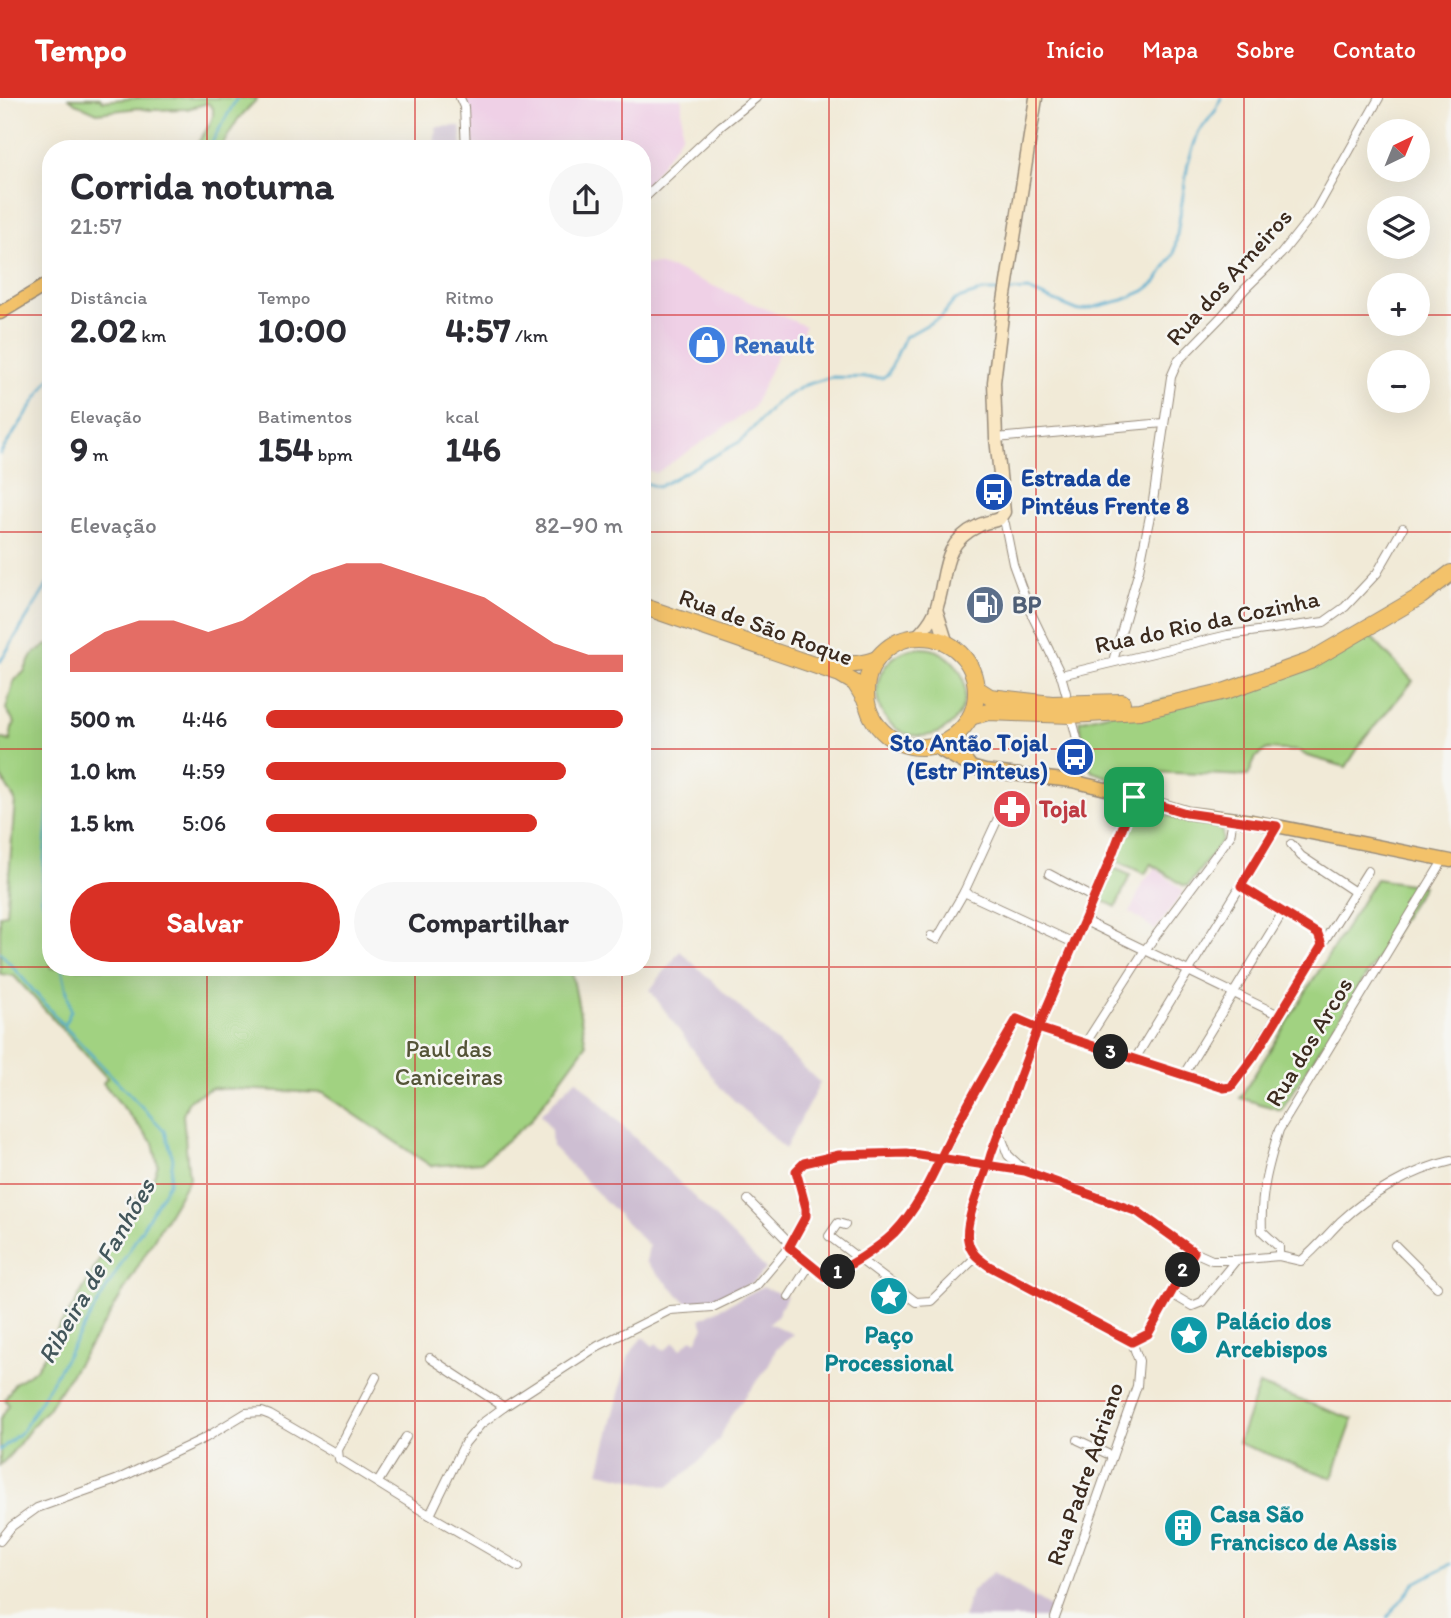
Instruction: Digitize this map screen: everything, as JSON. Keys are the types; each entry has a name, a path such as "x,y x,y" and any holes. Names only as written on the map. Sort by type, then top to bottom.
{"highway":[{"path":"976,688 990,697 1052,704 1140,701 1225,681 1307,652 1417,587 1451,561"},
{"path":"970,717 988,712 1072,715 1140,711 1226,691 1310,661 1421,596 1451,573"},
{"name":"Rua de São Roque","path":"651,598 842,665 860,665 877,659"},
{"name":"Rua de São Roque","path":"651,609 840,674 855,683 866,701"},
{"path":"915,638 947,644 960,654 971,670 976,688 970,717 960,731 933,746 912,747 896,741 877,725 866,701 869,672 877,659 890,646 915,638"}],"main road":[{"path":"0,313 42,287"},
{"path":"960,731 962,756 971,767"},
{"path":"933,746 971,767 985,771 1072,781 1186,813 1233,818 1447,860"}],"street":[{"path":"460,98 464,107 466,140"},
{"path":"651,192 755,98"},
{"path":"915,638 929,624 936,609 944,568 959,540 977,526 1000,518 1004,508 996,438 994,382 1036,98"},
{"name":"Rua dos Arneiros","path":"1113,661 1139,570 1153,501 1171,377 1178,361 1281,254 1316,210 1378,99"},
{"path":"996,438 1164,423"},
{"path":"1000,518 1006,526 1013,564 1030,611 1061,675 1066,693"},
{"name":"Rua do Rio da Cozinha","path":"1061,675 1228,635 1324,622 1345,607 1377,573 1403,528"},
{"path":"936,609 947,644"},
{"path":"1072,715 1080,758 1079,771 1072,781"},
{"path":"1134,797 1085,921 1038,1028 991,1154 968,1226 967,1238 976,1257 1132,1342 1148,1334 1194,1252"},
{"path":"931,936 937,939 964,892 1000,814"},
{"path":"1086,1044 1145,950 1230,836 1233,818"},
{"path":"1135,1059 1277,826"},
{"path":"1291,844 1301,856 1354,892"},
{"name":"Rua dos Arcos","path":"1279,1256 1279,1247 1262,1231 1261,1204 1267,1169 1279,1130 1447,860"},
{"path":"748,1200 790,1246 827,1278 859,1260 894,1232 925,1191 962,1114 1017,1019 1224,1088 1231,1087 1368,871"},
{"path":"1049,874 1094,898"},
{"path":"1241,886 1318,934 1322,945"},
{"path":"964,892 1074,943"},
{"path":"1184,1074 1283,912"},
{"path":"1085,921 1279,1015"},
{"path":"999,1131 1008,1155 1025,1171"},
{"path":"430,1515 465,1443 481,1424 504,1407 598,1346 670,1310 713,1307 756,1286 790,1246 806,1216 796,1171 804,1163 839,1155 906,1153 1025,1171 1138,1212 1194,1252 1212,1260 1279,1256 1301,1261 1321,1245 1341,1221 1391,1184 1416,1171 1451,1161"},
{"path":"991,1154 1008,1155"},
{"path":"845,1225 838,1223 829,1237 916,1302 932,1301 976,1257"},
{"path":"1395,1245 1437,1287"},
{"path":"1170,1293 1192,1306 1202,1302 1236,1260"},
{"path":"789,1297 810,1264"},
{"name":"Rua Padre Adriano","path":"1055,1618 1139,1374 1139,1361 1132,1342"},
{"path":"430,1358 504,1407"},
{"path":"376,1377 338,1452 340,1459 519,1567"},
{"path":"0,1541 12,1526 37,1508 116,1480 199,1442 246,1413 262,1412 270,1415 338,1452"},
{"path":"378,1482 406,1437"},
{"path":"1078,1440 1112,1456"}],"shaded area":[{"path":"464,98 682,98 682,135 651,178 651,140 469,140"},
{"path":"460,126 461,140 435,140 436,127"},
{"path":"651,264 679,271 805,326 799,343 779,352 753,408 656,473 651,471"},
{"path":"1155,868 1184,891 1155,930 1130,912 1143,883"},
{"path":"680,951 820,1083 785,1149 720,1087 650,990"},
{"path":"576,1079 766,1269 752,1283 705,1304 687,1303 646,1262 649,1246 552,1146 551,1130 541,1114"},
{"path":"762,1287 787,1296 777,1316 769,1323 793,1334 776,1349 767,1369 732,1413 719,1440 697,1464 668,1487 599,1472 628,1358 635,1346 643,1337 653,1346 656,1343 664,1351 674,1342 681,1349 692,1338 696,1341 704,1327 700,1319"},
{"path":"993,1572 1053,1609 1049,1618 963,1618 971,1592"}],"green space":[{"path":"69,98 100,98 103,101 138,98 258,98 238,119 225,140 200,140 213,116 213,108 208,103 187,109 138,108 97,113"},
{"path":"1370,636 1413,681 1364,739 1346,767 1307,756 1299,751 1267,749 1256,757 1248,776 1151,772 1140,789 1091,771 1079,721 1331,657"},
{"name":"Paul das Caniceiras","path":"42,648 42,976 573,976 586,1045 530,1121 481,1162 431,1166 323,1093 211,1088 189,1100 183,1115 189,1179 109,1316 47,1410 0,1465 0,1419 9,1405 5,1399 15,1383 35,1370 47,1352 46,1346 75,1304 109,1242 124,1226 123,1221 140,1192 150,1187 158,1165 153,1143 103,1083 107,1078 14,976 0,974 0,915 6,914 15,800 0,775 0,738 10,741 15,723 6,709 14,681 24,672 32,655"},
{"path":"921,648 938,651 952,661 962,675 965,692 962,709 952,723 938,733 921,736 904,733 890,723 880,709 877,692 880,675 890,661 904,651"},
{"path":"1140,809 1222,830 1222,840 1188,886 1151,864 1145,874 1115,860 1132,814"},
{"path":"1114,868 1130,875 1116,907 1100,899"},
{"path":"1376,879 1423,886 1281,1110 1240,1098"},
{"path":"1259,1385 1353,1419 1332,1478 1238,1443"}],"waterway":[{"path":"213,140 237,98"},
{"name":"Ribeira de Fanhões","path":"1009,291 1028,290 1079,311 1123,300 1144,291 1156,282 1174,254 1188,163 1198,133 1216,110 1221,98"},
{"name":"Ribeira de Fanhões","path":"651,485 658,487 741,441 777,402 805,385 831,377 882,378 888,374 905,337 941,317 955,300 983,291 1002,291"},
{"path":"0,454 42,391"},
{"path":"0,662 42,594"},
{"name":"Ribeira de Fanhões","path":"42,884 42,899"},
{"name":"Ribeira de Fanhões","path":"0,952 64,1026 165,1131 173,1159 169,1183 23,1430 0,1450"},
{"name":"Ribeira de Fanhões","path":"64,976 71,1011 64,1025"},
{"path":"1387,1618 1415,1583 1451,1564"}],"place":[{"name":"Renault","path":"707,345"},
{"name":"Estrada de Pintéus Frente 8","path":"994,492"},
{"name":"BP","path":"985,605"},
{"name":"Sto Antão Tojal (Estr Pinteus)","path":"1075,757"},
{"name":"Tojal","path":"1012,809"},
{"name":"Paço Processional","path":"889,1296"},
{"name":"Palácio dos Arcebispos","path":"1189,1335"},
{"name":"Casa São Francisco de Assis","path":"1183,1528"}],"route":[{"path":"1134,797 1085,921 1038,1028 1017,1019 962,1114 944,1150 941,1159 925,1191 894,1232 859,1260 827,1278 789,1247 806,1216 796,1171 804,1163 839,1155 906,1153 941,1159 988,1164 1025,1171 1138,1212 1194,1252 1148,1334 1132,1342 989,1266 976,1257 970,1248 968,1226 988,1164 991,1154 1038,1028 1224,1088 1231,1087 1255,1055 1322,945 1318,934 1241,886 1277,826 1186,813 1134,797"}]}
